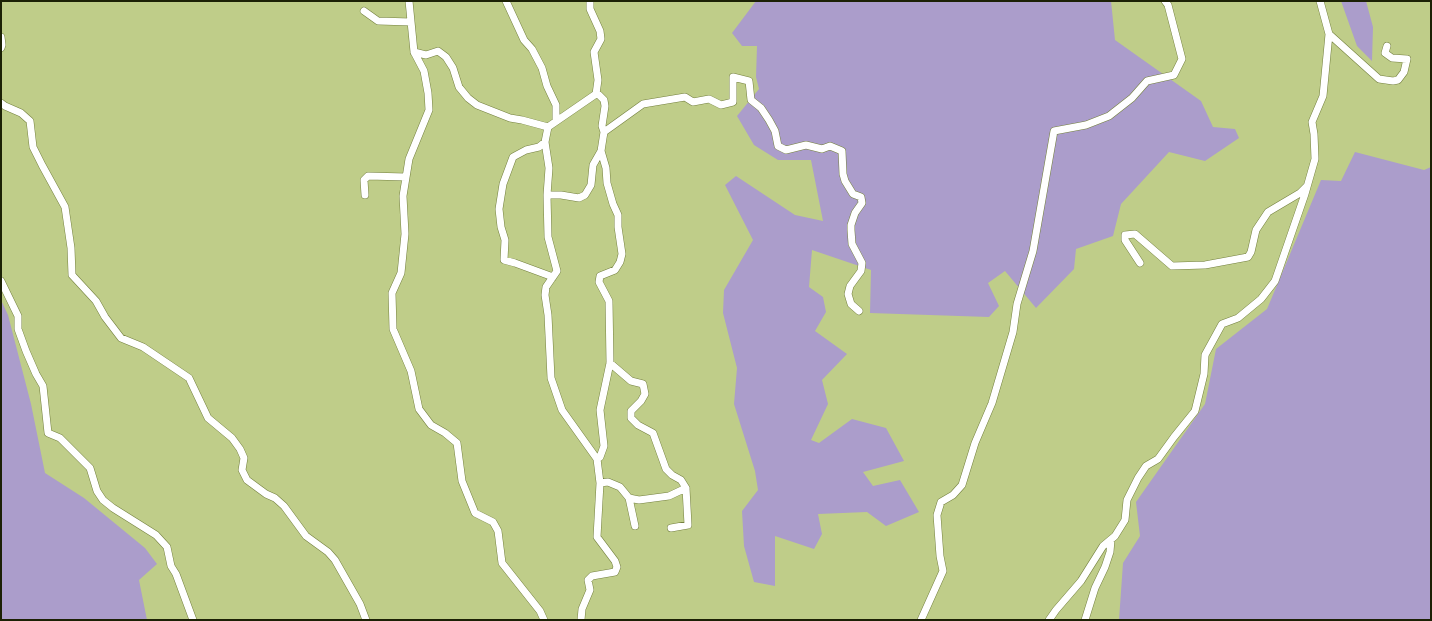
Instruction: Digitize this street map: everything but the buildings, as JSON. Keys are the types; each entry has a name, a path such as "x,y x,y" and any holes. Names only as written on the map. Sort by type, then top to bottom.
{"street":[{"path":"409,1 414,52 424,71 429,110 409,159 406,176 403,196 405,234 401,273 392,293 393,329 411,371 419,409 431,425 445,433 457,443 462,481 475,513 493,522 498,531 502,563 540,612 544,620"},
{"path":"506,1 524,40 532,49 542,68 547,86 556,105 556,121"},
{"path":"581,620 582,609 590,590 588,580 592,576 615,572 617,567 615,561 597,537 600,483 597,458 562,410 551,378 548,315 545,295 546,287 557,271 548,237 547,195 549,168 544,142 548,127 596,94 598,80 594,52 601,39 600,31 590,9 590,1"},
{"path":"921,620 943,571 940,556 937,515 941,502 953,495 962,485 975,444 992,403 1012,332 1017,304 1033,251 1054,131 1086,125 1109,116 1132,98 1147,81 1174,75 1182,59 1168,5 1165,1"},
{"path":"1049,620 1081,581 1103,546 1111,540 1125,520 1127,500 1146,466 1158,459 1195,411 1204,374 1205,355 1222,324 1238,318 1261,299 1275,281 1308,185 1314,159 1314,134 1312,122 1323,96 1329,34 1320,1"},
{"path":"364,11 378,20 411,22"},
{"path":"1329,34 1379,79 1392,81 1398,80 1404,72 1407,59 1392,58 1385,53 1387,46"},
{"path":"1,37 1,48"},
{"path":"414,52 426,55 438,51 446,57 453,68 459,87 477,106 510,118 548,127"},
{"path":"604,132 643,104 685,97 693,102 709,99 721,105 733,102 733,77 748,81 752,100 761,108 769,120 775,131 778,146 786,150 806,145 822,149 830,146 842,151 843,174 845,181 852,194 861,197 862,203 855,213 851,225 852,244 862,263 861,271 850,286 848,294 851,304 859,311"},
{"path":"547,195 561,195 579,198 585,195 591,185 593,165 601,151 604,132 602,126 605,106 604,100 596,94"},
{"path":"1,103 21,113 30,121 34,147 65,207 71,248 72,276 96,302 105,318 121,338 148,350 189,378 208,418 232,438 240,448 244,458 242,470 247,480 266,494 275,498 284,506 306,536 328,552 335,560 360,604 366,620"},
{"path":"544,142 539,147 526,150 513,157 503,184 499,209 501,227 505,240 504,260 514,262 553,277"},
{"path":"597,458 600,457 604,446 600,410 610,363 608,301 599,282 600,276 615,270 620,262 622,254 618,227 618,215 607,183 606,168 601,151"},
{"path":"365,195 364,180 368,176 406,176"},
{"path":"1140,263 1125,240 1125,236 1135,234 1172,266 1205,265 1248,257 1251,252 1256,230 1268,212 1300,193 1308,185"},
{"path":"1,281 18,316 18,329 36,374 43,386 48,433 60,438 90,468 97,491 103,500 156,535 167,547 171,566 176,574 194,620"},
{"path":"610,363 631,381 644,384 645,394 641,401 631,411 631,418 638,425 653,433 666,469 672,475 681,480 686,488 688,525 671,528"},
{"path":"600,483 608,482 620,487 629,498 635,526"},
{"path":"629,498 638,500 669,496 686,488"},
{"path":"1085,620 1095,588 1110,552 1111,540"}],"shaded area":[{"path":"756,1 1111,1 1115,40 1201,101 1213,127 1235,129 1239,138 1205,161 1169,152 1121,204 1113,236 1076,249 1074,269 1036,308 1005,271 988,283 999,306 989,317 870,313 871,270 812,250 809,287 823,297 826,312 815,331 847,354 822,380 828,404 811,440 819,443 852,419 886,428 904,461 863,472 873,486 900,480 919,512 886,526 867,512 818,514 822,534 814,549 775,536 775,586 754,582 744,546 742,511 758,490 755,471 734,404 737,368 723,313 724,290 753,240 725,185 736,176 795,215 823,221 811,160 778,160 754,145 737,116 759,89 756,77 757,46 742,46 732,33"},
{"path":"1341,1 1366,1 1373,27 1372,61 1357,46"},
{"path":"1355,152 1424,170 1431,167 1431,620 1119,620 1123,563 1140,536 1136,502 1205,404 1216,349 1267,309 1321,180 1341,181"},
{"path":"1,300 8,315 31,404 45,473 84,498 145,548 157,564 139,580 147,620 1,620"}]}
